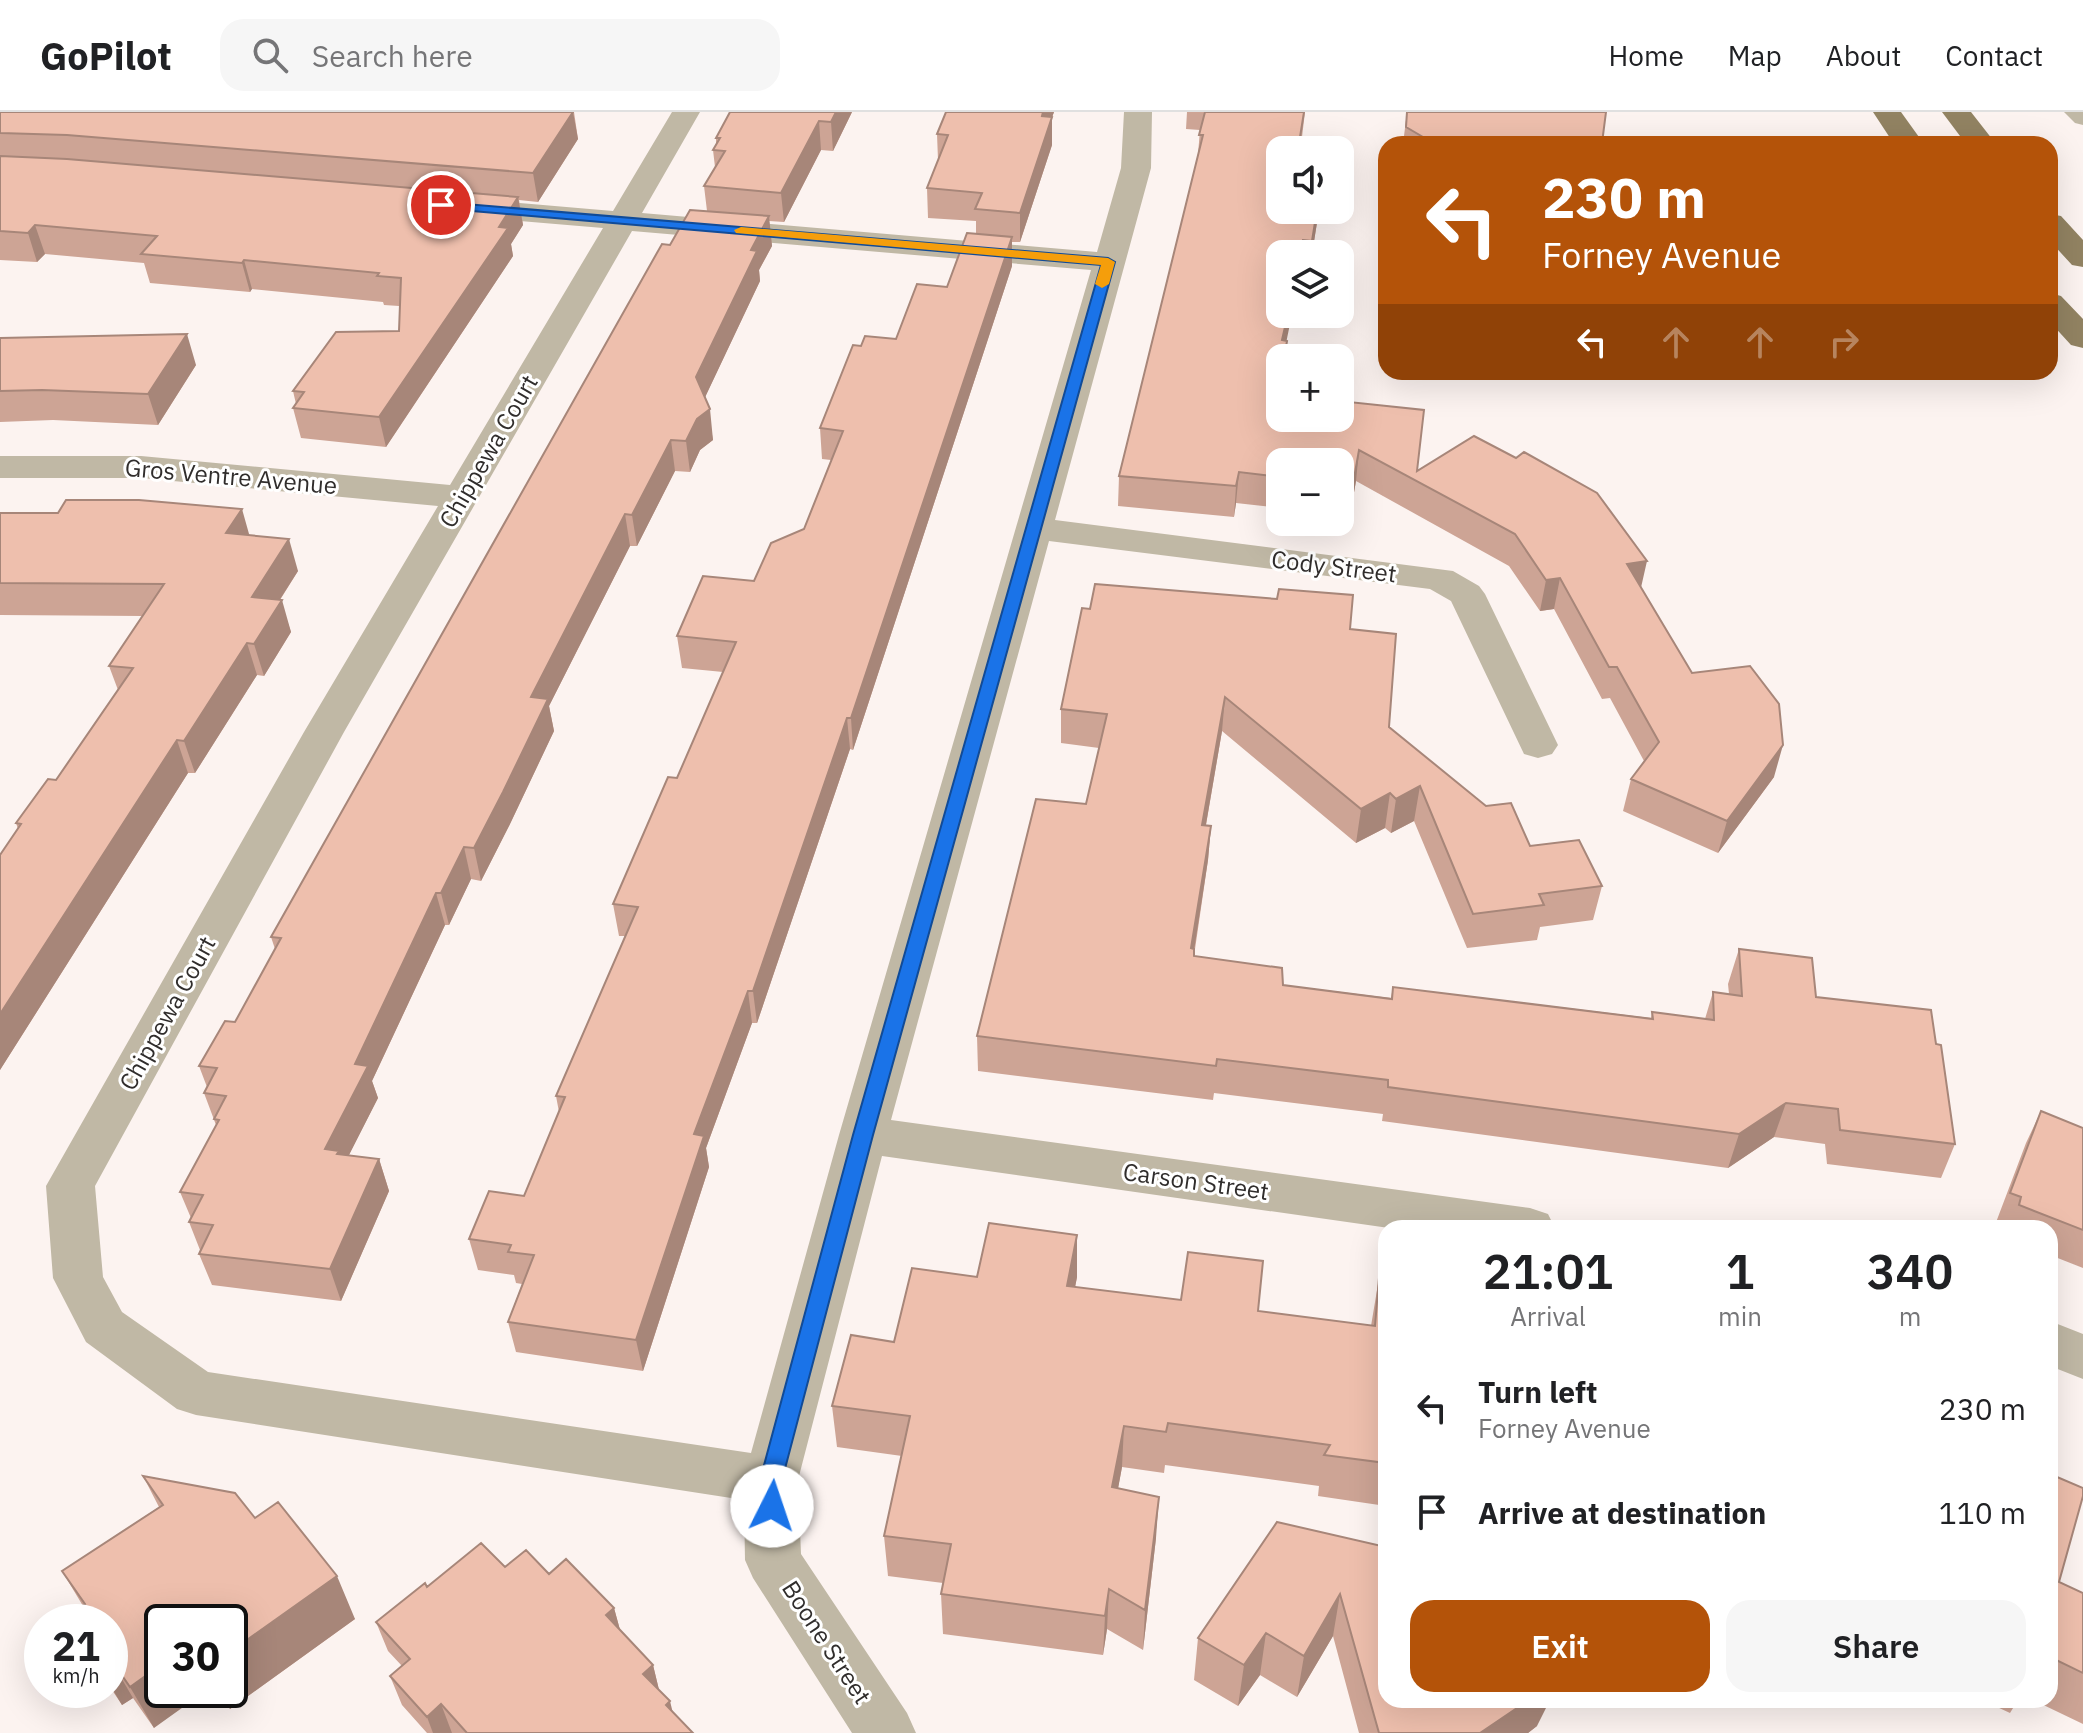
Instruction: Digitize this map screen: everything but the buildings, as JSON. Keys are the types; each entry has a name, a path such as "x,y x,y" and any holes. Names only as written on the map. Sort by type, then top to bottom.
{"main road":[{"path":"1887,112 1904,136"},
{"path":"1956,112 1975,136"},
{"path":"2058,231 2083,258"},
{"path":"2058,311 2083,338"}],"street":[{"name":"Chippewa Court","path":"686,112 316,746 70,1186 78,1278 104,1327 196,1393 771,1480"},
{"name":"Boone Street","path":"886,1733 773,1560 771,1480 863,1135 1136,168 1138,112"},
{"path":"436,205 1108,262"},
{"name":"Gros Ventre Avenue","path":"0,467 141,467 461,497"},
{"name":"Cody Street","path":"1032,528 1440,579 1466,594 1538,745"},
{"name":"Carson Street","path":"863,1135 1473,1220"},
{"path":"2058,1346 2083,1357"}],"lane":[{"path":"2076,112 2083,118"}],"slow traffic":[{"path":"741,230 1108,262 1102,284"}],"route":[{"path":"441,205 1108,262 863,1135 771,1480 772,1506"}]}
